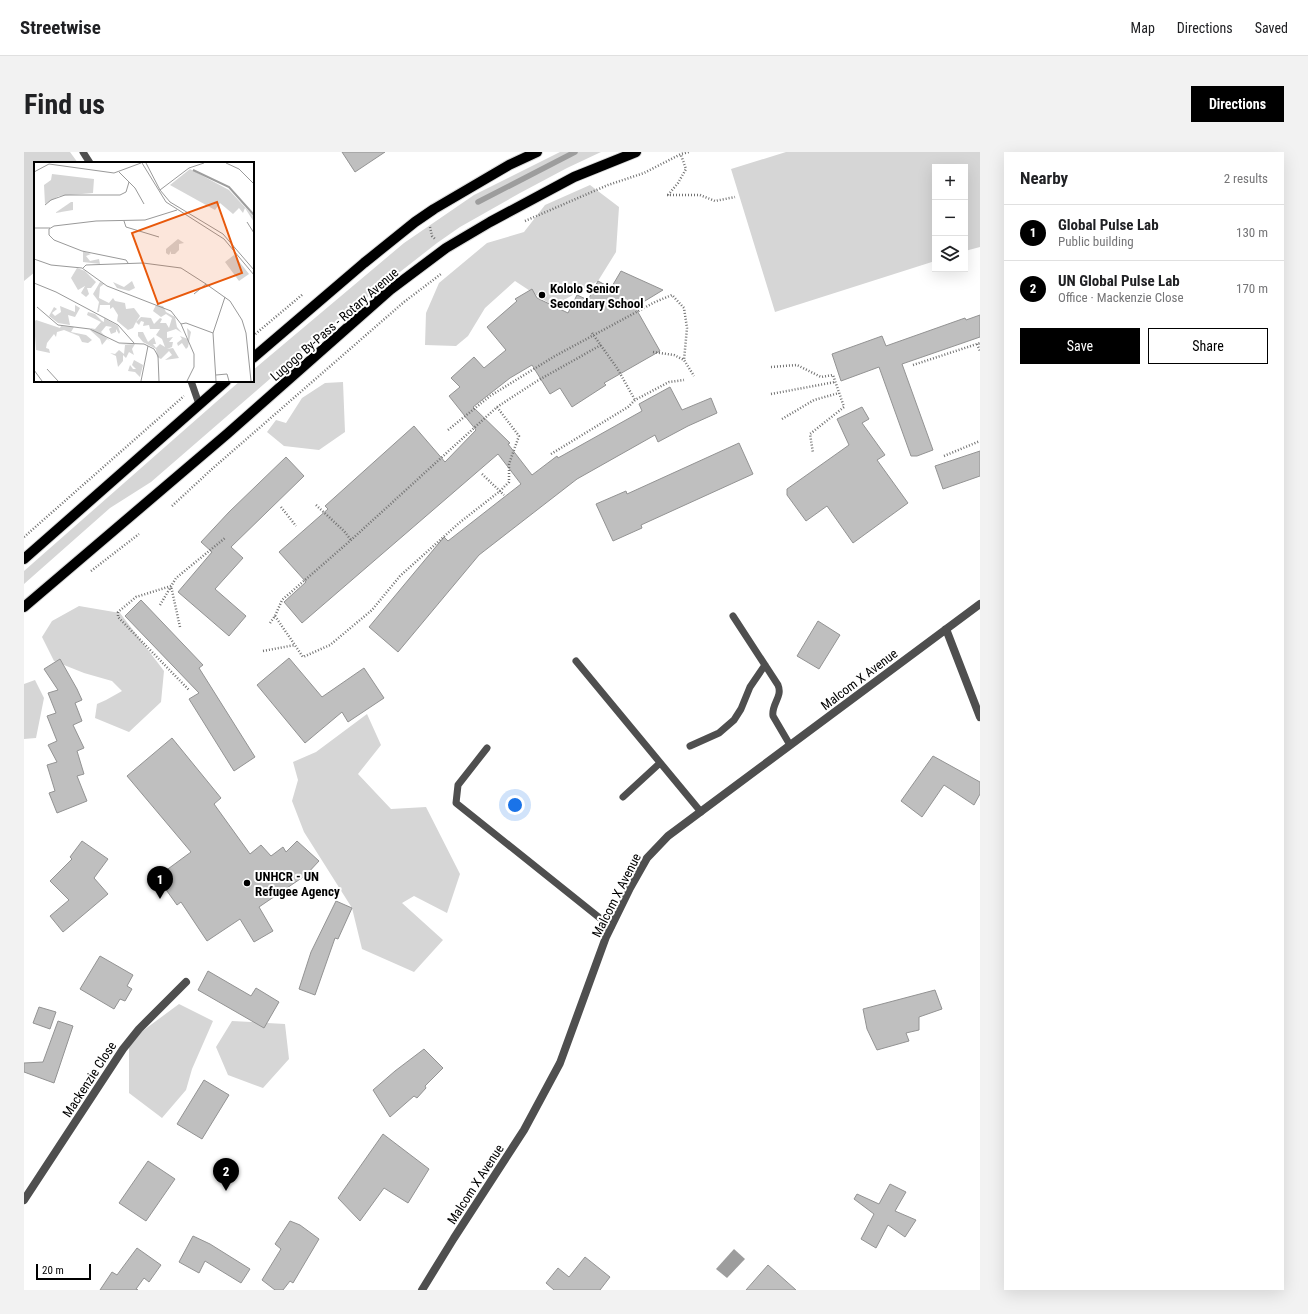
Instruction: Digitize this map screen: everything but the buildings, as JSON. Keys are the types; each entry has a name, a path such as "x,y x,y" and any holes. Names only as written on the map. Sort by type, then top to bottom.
{"main road":[{"name":"Lugogo By-Pass - Rotary Avenue","path":"254,357 364,263 415,222 434,209 509,165 537,152"},
{"name":"Lugogo By-Pass - Rotary Avenue","path":"24,607 227,434 390,290 446,248 490,222 574,177 636,152"},
{"path":"24,559 225,382"}],"street":[{"name":"Malcom X Avenue","path":"422,1290 524,1130 560,1063 606,937 630,888 647,858 668,836 980,604"},
{"path":"946,629 980,717"},
{"name":"Mackenzie Close","path":"24,1200 122,1050 139,1029 186,982"}],"lane":[{"path":"83,152 89,162"},
{"path":"192,385 199,404"},
{"path":"733,616 780,690 779,697 772,710 773,716 790,745"},
{"path":"576,660 701,812"},
{"path":"690,746 718,733 734,720 741,709 750,687 764,665"},
{"path":"487,748 458,785 456,803 612,927"},
{"path":"623,797 660,763"}],"path":[{"path":"521,223 608,185 644,172 681,154 690,152"},
{"path":"681,154 686,169 678,183 667,195 700,195 715,201 735,197"},
{"path":"430,225 432,236 437,243"},
{"path":"172,506 212,468 404,302 441,274"},
{"path":"448,430 490,396 555,356 593,334 655,302 672,295 684,308 686,328 684,360 694,376"},
{"path":"593,334 617,368 635,400"},
{"path":"913,365 979,343 980,351"},
{"path":"270,623 282,600 351,540 497,407 601,345"},
{"path":"653,352 674,356 684,360"},
{"path":"771,367 797,365 821,377 833,375 844,407 810,434 813,453"},
{"path":"551,454 628,407 635,400 669,382 684,380"},
{"path":"771,394 835,382"},
{"path":"24,537 192,385"},
{"path":"782,419 814,400 839,393"},
{"path":"275,616 303,657 330,645 372,610 400,576 459,523 500,491 509,482 509,464 519,436 497,407"},
{"path":"944,456 980,441"},
{"path":"482,474 504,495"},
{"path":"316,505 344,531 351,540"},
{"path":"281,507 296,526"},
{"path":"160,605 176,578 225,538"},
{"path":"171,586 180,627"},
{"path":"171,586 136,597 118,612 118,617 189,690"},
{"path":"263,651 294,645"}],"shaded area":[{"path":"24,152 70,152 77,162 34,162 34,273 24,281"},
{"path":"560,152 601,152 520,193 460,227 437,243 332,325 151,482 110,508 24,584 24,571 239,382 254,382 254,369 404,243 474,195"},
{"path":"786,152 980,152 980,247 968,250 968,164 932,164 932,262 775,312 731,169"},
{"path":"590,185 619,207 616,252 598,281 553,306 515,281 485,308 468,336 456,346 425,345 426,313 439,283 487,243 524,232 545,205"},
{"path":"343,382 345,432 319,450 284,446 267,432 276,420 286,423 302,398 325,383"},
{"path":"79,606 120,613 164,671 161,702 129,732 95,718 97,704 122,691 112,681 84,673 54,661 42,637 52,621"},
{"path":"35,680 44,698 36,738 24,739 24,684"},
{"path":"367,714 381,745 358,774 391,809 426,807 460,874 447,913 414,896 402,903 443,940 414,972 362,949 352,908 304,832 292,801 298,780 293,762 316,752"},
{"path":"179,1004 213,1021 192,1069 186,1090 162,1118 129,1093 129,1041"},
{"path":"232,1021 285,1024 289,1059 263,1088 228,1075 216,1047"},
{"path":"734,1249 745,1259 727,1278 716,1269"}],"waterway":[{"path":"478,202 575,152"}],"place":[{"name":"Kololo Senior Secondary School","path":"542,295"},
{"name":"UNHCR - UN Refugee Agency","path":"247,883"},
{"name":"Global Pulse Lab","path":"160,899"},
{"name":"UN Global Pulse Lab","path":"226,1191"}]}
